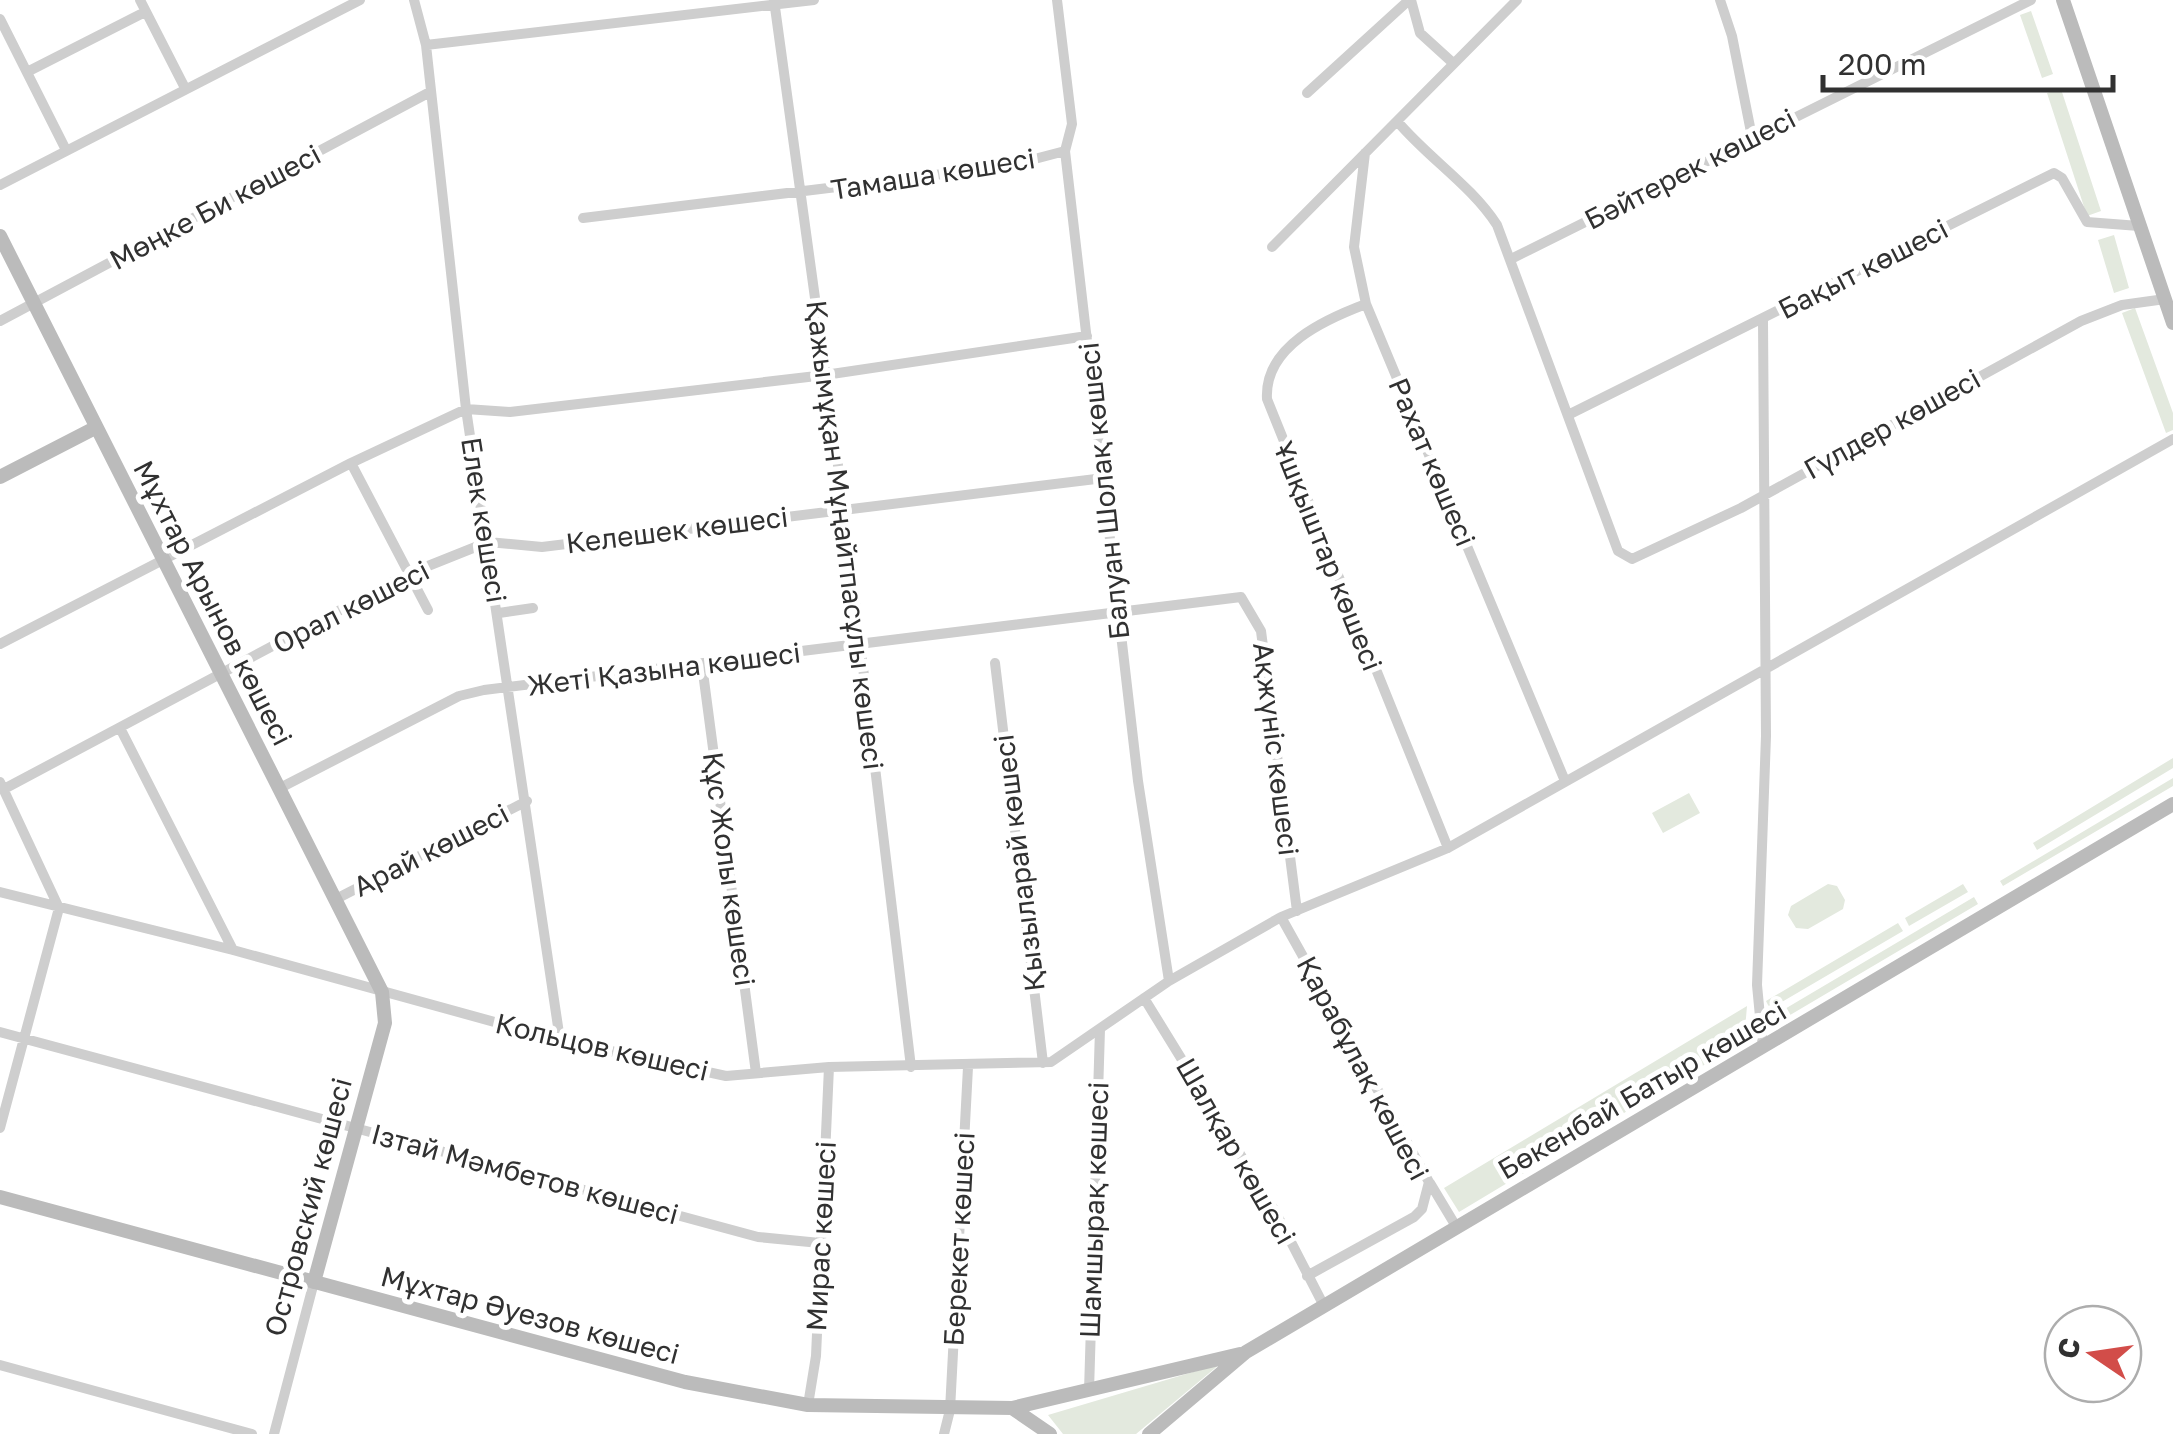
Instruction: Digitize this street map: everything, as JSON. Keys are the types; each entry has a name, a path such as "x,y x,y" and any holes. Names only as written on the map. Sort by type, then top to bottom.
{"street":[{"path":"140,0 185,88"},
{"path":"0,185 360,0"},
{"name":"Елек көшесі","path":"414,0 426,44 466,409 560,1040"},
{"path":"426,44 814,0"},
{"name":"Балуан Шолақ көшесі","path":"1058,0 1072,124 1064,152 1118,614 1169,981"},
{"path":"1307,93 1410,0 1420,32 1453,62"},
{"path":"1272,248 1517,0"},
{"path":"1720,0 1732,36 1752,137"},
{"name":"Бәйтерек көшесі","path":"1511,259 2031,0"},
{"path":"2063,0 2173,323"},
{"name":"Қажымұқан Мұңайтпасұлы көшесі","path":"774,2 844,509 911,1067"},
{"path":"27,72 145,12"},
{"path":"0,19 66,150"},
{"name":"Мөңке Би көшесі","path":"0,321 430,92"},
{"path":"1396,121 1424,153 1485,207 1511,259 1570,414"},
{"name":"Тамаша көшесі","path":"583,218 1008,166 1064,152"},
{"name":"Рахат көшесі","path":"1365,153 1354,248 1366,304 1565,781"},
{"name":"Бақыт көшесі","path":"1570,414 2054,173 2062,178 2087,222 2139,226"},
{"name":"Мұхтар Арынов көшесі","path":"0,236 382,992"},
{"name":"Гүлдер көшесі","path":"1570,414 1624,556 1641,557 1767,493 2080,322 2122,305 2165,299"},
{"name":"Ұшқыштар көшесі","path":"1366,304 1308,330 1273,373 1267,399 1448,848"},
{"path":"1762,321 1767,493 1756,985 1763,1048"},
{"path":"0,644 350,463 466,409 510,412 826,376 1087,336"},
{"path":"0,478 95,428"},
{"name":"Кольцов көшесі","path":"0,892 233,950 560,1040 726,1076 830,1067 1044,1063 1169,981 1281,917 1448,848 2173,439"},
{"path":"350,463 428,610"},
{"name":"Келешек көшесі","path":"488,542 542,547 1104,478"},
{"name":"Орал көшесі","path":"2,785 120,728 408,574 488,542"},
{"name":"Ақжүніс көшесі","path":"1118,614 1242,597 1254,617 1261,630 1296,911"},
{"path":"498,614 533,608"},
{"name":"Жеті Қазына көшесі","path":"280,788 460,696 860,643 1118,614"},
{"name":"Қызыларай көшесі","path":"995,663 1044,1063"},
{"name":"Құс Жолы көшесі","path":"702,665 756,1073"},
{"path":"120,728 233,950"},
{"path":"0,1128 59,908 2,785"},
{"name":"Арай көшесі","path":"336,899 527,801"},
{"name":"Бөкенбай Батыр көшесі","path":"1148,1434 1246,1352 2173,804"},
{"name":"Қарабұлақ көшесі","path":"1281,917 1429,1182 1422,1209 1414,1217 1307,1276"},
{"name":"Островский көшесі","path":"274,1434 384,1023 382,992"},
{"name":"Шалқар көшесі","path":"1144,998 1275,1211 1324,1306"},
{"name":"Шамшырақ көшесі","path":"1089,1391 1100,1029"},
{"name":"Ізтай Мәмбетов көшесі","path":"0,1032 758,1237 820,1243"},
{"name":"Мирас көшесі","path":"808,1405 816,1356 830,1067"},
{"name":"Берекет көшесі","path":"944,1434 950,1410 968,1067"},
{"path":"1429,1182 1457,1228"},
{"name":"Мұхтар Әуезов көшесі","path":"0,1197 685,1382 808,1405 1012,1408 1246,1352"},
{"path":"0,1365 252,1434"},
{"path":"1012,1408 1050,1434"}],"shaded area":[{"path":"2031,11 2053,74 2042,78 2020,15"},
{"path":"2061,89 2101,211 2087,216 2047,93"},
{"path":"2114,235 2129,288 2114,293 2098,240"},
{"path":"2135,308 2173,413 2173,430 2166,433 2122,313"},
{"path":"2173,758 2173,768 2037,850 2033,843"},
{"path":"2173,778 2173,786 2003,886 2000,881"},
{"path":"1689,793 1700,813 1663,833 1652,813"},
{"path":"1828,884 1837,886 1845,900 1843,909 1808,929 1796,928 1788,915 1791,906"},
{"path":"1963,884 1968,892 1909,926 1905,918"},
{"path":"1974,897 1978,904 1780,1021 1773,1016"},
{"path":"1898,923 1903,931 1770,1009 1766,1001"},
{"path":"1747,1006 1744,1041 1459,1212 1444,1188"},
{"path":"1220,1364 1136,1434 1063,1434 1048,1415"}]}
